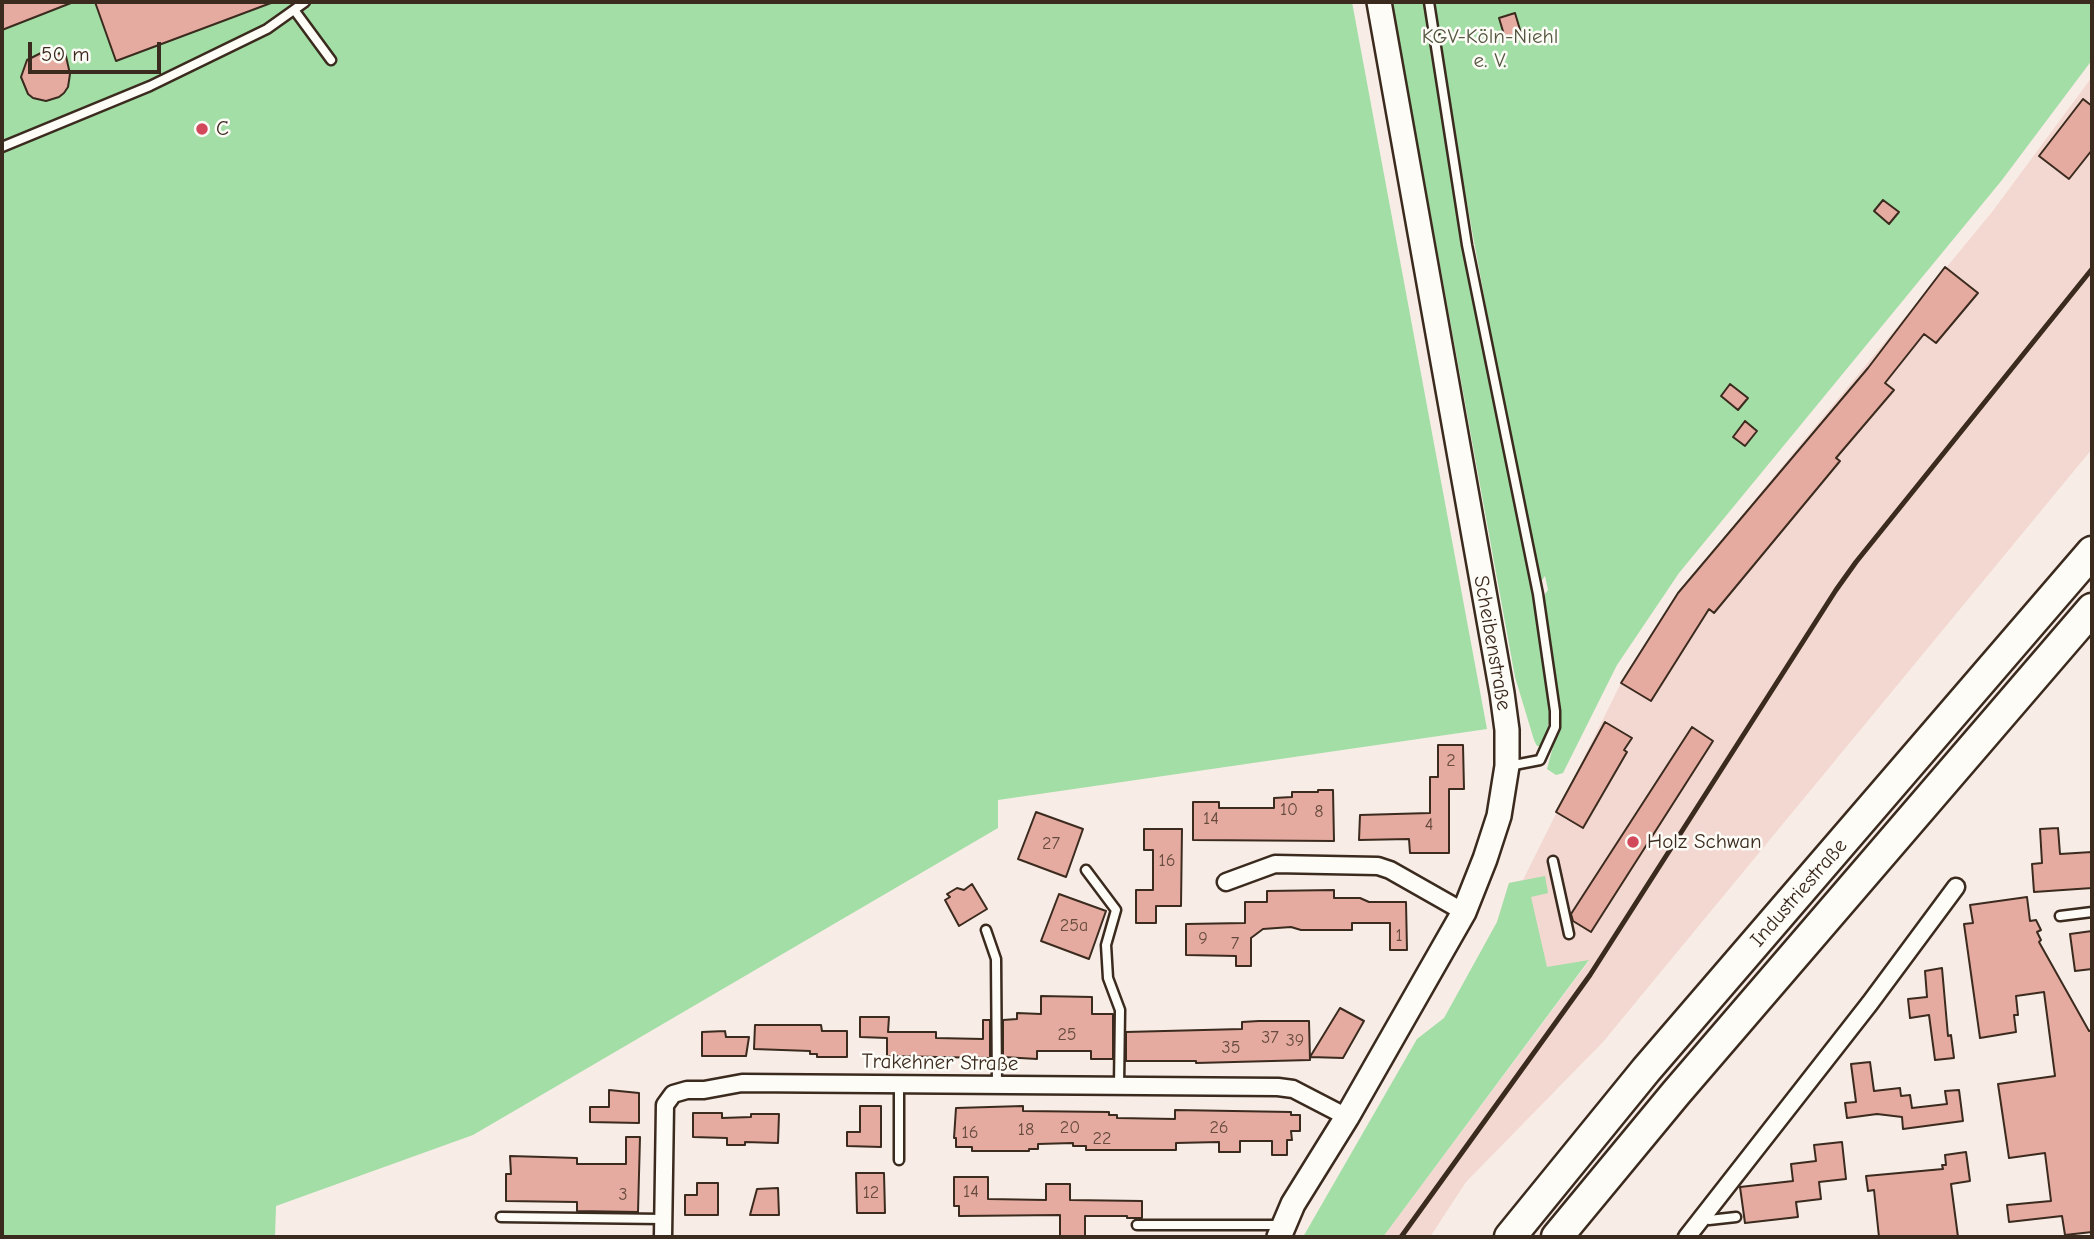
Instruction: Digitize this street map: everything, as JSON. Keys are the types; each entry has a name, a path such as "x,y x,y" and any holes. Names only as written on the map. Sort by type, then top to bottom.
{"highway":[{"name":"Industriestraße","path":"1510,1237 1646,1070 2092,552"},
{"name":"Industriestraße","path":"1557,1237 1676,1093 2092,609"}],"street":[{"name":"Scheibenstraße","path":"1281,1231 1464,912 1499,816 1507,766 1507,730 1502,693 1379,2"},
{"path":"1226,882 1275,864 1378,866 1390,870 1464,912"},
{"path":"1687,1237 1870,1003 1956,887"},
{"name":"Trakehner Straße","path":"663,1237 664,1111 673,1094 687,1090 704,1090 742,1083 1293,1089 1346,1117"}],"lane":[{"path":"2,147 150,86 267,29 305,2"},
{"path":"1429,2 1467,245 1538,594 1555,711 1555,727 1541,760 1507,766"},
{"path":"295,11 331,60"},
{"path":"1553,861 1569,934"},
{"path":"1086,870 1116,910 1106,945 1108,978 1120,1010 1119,1086"},
{"path":"2060,916 2092,912"},
{"path":"986,930 996,959 998,1085"},
{"path":"899,1084 899,1160"},
{"path":"501,1217 663,1219"},
{"path":"1703,1217 1709,1220 1736,1217"},
{"path":"1137,1225 1281,1231"}],"shaded area":[{"path":"2092,77 2092,449 1603,1042 1466,1182 1430,1237 1383,1237 1589,961 1464,983 1497,922 1509,883 1523,880 1621,683 1678,593 1992,212"}],"green space":[{"path":"2,2 1352,2 1487,729 998,800 998,828 473,1135 276,1206 275,1237 2,1237"},
{"path":"1392,2 1426,2 1444,125 1551,704 1542,746 1537,746 1534,740 1515,677"},
{"name":"KGV-Köln-Niehl e. V.","path":"1433,2 2092,2 2092,60 2002,180 1679,573 1617,665 1563,773 1556,775 1547,769 1560,721 1560,706 1542,598 1548,590 1545,576 1539,584 1523,508 1451,116"},
{"path":"1545,876 1548,893 1531,897 1547,967 1589,960 1383,1237 1303,1237 1417,1039 1444,1018 1497,922 1509,883"}],"building":[{"path":"2,2 71,2 71,3 2,30"},
{"path":"95,2 270,2 271,3 116,61"},
{"path":"1515,13 1521,33 1505,38 1499,18"},
{"path":"43,52 65,52 70,74 64,93 46,101 28,94 21,77 27,60"},
{"path":"2083,99 2092,106 2092,150 2069,179 2039,156"},
{"path":"1883,200 1899,212 1889,224 1874,211"},
{"path":"1945,267 1978,293 1936,343 1924,334 1885,383 1894,390 1836,458 1840,461 1714,613 1709,609 1651,701 1621,683 1678,593 1868,368"},
{"path":"1730,384 1748,398 1738,410 1721,396"},
{"path":"1745,421 1757,431 1745,446 1733,437"},
{"path":"1605,722 1632,738 1624,750 1627,752 1583,828 1556,812"},
{"path":"1692,727 1713,741 1591,932 1573,921 1571,914"},
{"path":"1438,745 1463,745 1464,789 1449,789 1449,853 1410,853 1409,839 1359,840 1360,815 1430,813 1430,777 1438,777"},
{"path":"1333,790 1334,841 1193,840 1193,802 1219,802 1219,808 1274,808 1274,798 1292,797 1292,792"},
{"path":"1036,812 1083,829 1066,877 1018,859"},
{"path":"2058,828 2060,854 2092,852 2092,888 2034,892 2032,864 2042,863 2040,829"},
{"path":"1144,829 1182,829 1181,906 1156,906 1156,923 1136,923 1136,890 1153,890 1153,850 1144,850"},
{"path":"972,884 987,909 959,926 945,900 950,897 947,894 957,888 964,890"},
{"path":"1334,890 1334,898 1406,902 1407,950 1390,950 1390,923 1352,923 1352,930 1301,930 1291,927 1263,929 1251,938 1251,966 1236,966 1236,956 1186,955 1186,924 1245,923 1245,902 1267,902 1267,891"},
{"path":"1059,894 1106,911 1089,959 1041,941"},
{"path":"2027,897 2030,921 2036,920 2041,930 2037,932 2041,940 2039,942 2089,1031 2092,1030 2092,1232 2065,1235 2062,1216 2009,1222 2007,1205 2051,1201 2045,1153 2009,1158 1998,1084 2055,1076 2044,992 2016,996 2016,1032 1980,1038 1964,924 1973,923 1970,905"},
{"path":"2092,931 2092,969 2075,971 2070,934"},
{"path":"1942,968 1948,1036 1951,1035 1954,1058 1935,1060 1929,1015 1910,1018 1908,999 1927,997 1925,971"},
{"path":"1041,996 1092,997 1092,1014 1113,1014 1113,1059 1091,1059 1091,1051 1037,1051 1037,1059 1003,1057 1003,1020 1017,1019 1017,1013 1041,1014"},
{"path":"1340,1008 1364,1021 1343,1058 1310,1057"},
{"path":"860,1017 889,1017 888,1032 936,1032 936,1038 983,1039 983,1020 990,1020 990,1058 887,1056 887,1038 860,1037"},
{"path":"1309,1021 1310,1060 1196,1063 1126,1061 1126,1032 1242,1029 1242,1022"},
{"path":"755,1025 821,1025 822,1031 847,1031 847,1057 817,1057 817,1054 810,1054 810,1051 754,1049"},
{"path":"725,1031 726,1037 749,1037 746,1056 702,1056 702,1032"},
{"path":"1870,1062 1874,1091 1900,1088 1901,1096 1910,1095 1912,1108 1947,1104 1945,1091 1959,1090 1963,1121 1903,1129 1902,1117 1877,1114 1847,1118 1845,1103 1856,1102 1851,1064"},
{"path":"609,1090 639,1093 639,1123 590,1122 590,1107 609,1107"},
{"path":"860,1106 881,1106 881,1147 847,1146 847,1132 860,1132"},
{"path":"1023,1106 1023,1111 1109,1112 1109,1115 1117,1115 1117,1118 1175,1119 1175,1110 1291,1112 1291,1115 1300,1115 1300,1131 1291,1131 1292,1140 1287,1140 1287,1155 1272,1155 1272,1141 1240,1141 1240,1152 1219,1152 1219,1142 1176,1143 1176,1150 1086,1150 1086,1146 1073,1146 1073,1143 1038,1144 1038,1149 1029,1151 972,1151 972,1147 956,1147 956,1108"},
{"path":"693,1113 722,1113 722,1118 779,1114 778,1143 745,1142 745,1145 727,1145 727,1138 693,1137"},
{"path":"626,1137 640,1137 638,1212 577,1211 577,1202 506,1201 506,1174 511,1174 510,1156 577,1158 577,1164 626,1164"},
{"path":"1842,1142 1846,1179 1819,1182 1821,1199 1796,1202 1798,1217 1745,1223 1740,1187 1793,1181 1791,1164 1816,1161 1814,1145"},
{"path":"1966,1152 1970,1181 1951,1184 1958,1237 1879,1237 1874,1190 1868,1191 1866,1176 1943,1169 1942,1165 1946,1165 1945,1155"},
{"path":"856,1173 884,1173 885,1213 857,1213"},
{"path":"954,1177 988,1177 988,1199 1046,1200 1046,1184 1070,1184 1070,1200 1142,1201 1142,1218 1085,1216 1085,1237 1060,1237 1060,1215 959,1216 959,1206 954,1206"},
{"path":"697,1183 718,1183 718,1215 685,1215 685,1195 697,1195"},
{"path":"778,1188 779,1215 750,1215 757,1189"}],"railway":[{"path":"1401,1237 1590,975 1836,590 2092,269"}],"place":[{"name":"C","path":"202,129"},
{"name":"Holz Schwan","path":"1633,842"}]}
